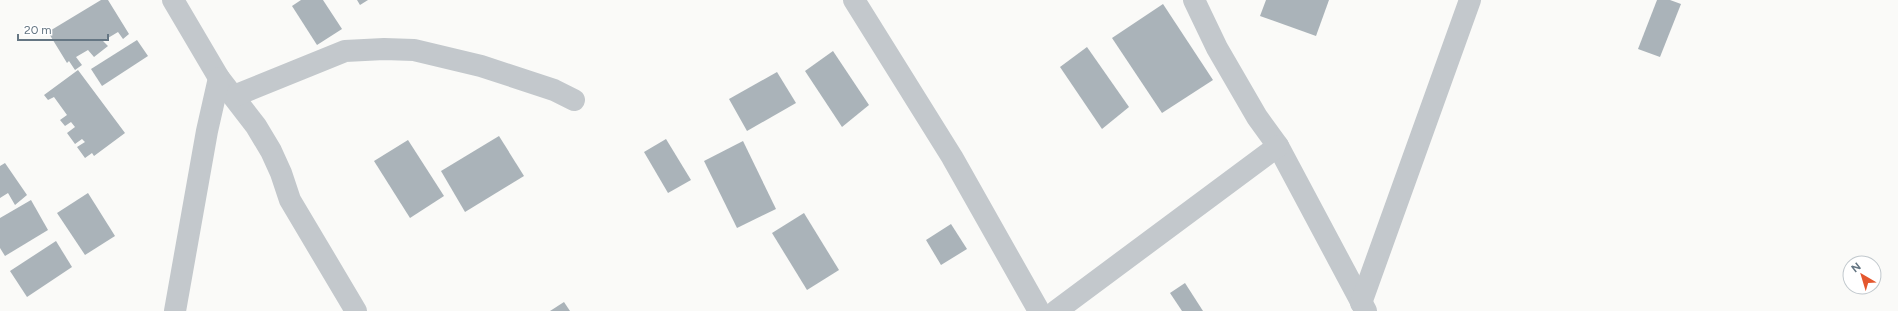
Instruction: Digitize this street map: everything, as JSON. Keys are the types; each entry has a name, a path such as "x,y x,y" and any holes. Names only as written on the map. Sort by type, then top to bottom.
{"street":[{"path":"173,0 219,78 234,96 271,151 281,173 290,200 356,311"},
{"path":"854,0 952,157 1039,311"},
{"path":"1194,0 1217,48 1258,117 1278,146 1363,307"},
{"path":"1363,307 1470,0"},
{"path":"234,96 345,51 384,49 414,50 481,66 554,90 574,100"},
{"path":"175,311 207,131 219,78"},
{"path":"1056,311 1278,146"}],"building":[{"path":"101,0 108,0 129,34 123,39 118,32 103,41 108,46 94,57 88,50 76,57 82,65 75,70 69,61 67,63 48,32"},
{"path":"301,0 323,0 342,29 317,45 292,6"},
{"path":"357,0 368,0 360,5"},
{"path":"1266,0 1329,0 1316,36 1260,16"},
{"path":"1657,0 1670,0 1681,4 1660,57 1638,49"},
{"path":"1163,4 1213,80 1162,113 1112,38"},
{"path":"137,40 148,56 102,86 91,69"},
{"path":"1087,47 1129,107 1102,129 1060,67"},
{"path":"833,51 869,105 842,127 805,71"},
{"path":"78,70 125,133 94,156 92,153 85,158 77,147 85,142 82,139 75,144 67,133 75,127 71,122 65,126 60,120 67,115 54,97 48,100 44,95"},
{"path":"777,72 796,103 747,131 729,99"},
{"path":"499,136 524,176 465,212 441,171"},
{"path":"666,139 691,180 668,193 644,152"},
{"path":"408,140 444,196 410,218 374,161"},
{"path":"743,141 776,209 737,228 704,161"},
{"path":"5,163 27,195 15,205 8,193 0,198 0,166"},
{"path":"88,193 115,236 85,255 57,213"},
{"path":"31,200 48,230 5,256 0,248 0,218"},
{"path":"804,213 839,270 807,290 772,233"},
{"path":"951,224 967,249 941,265 926,240"},
{"path":"56,241 72,267 27,297 10,271"},
{"path":"1185,283 1203,311 1182,311 1170,293"},
{"path":"564,302 570,311 550,311"}]}
